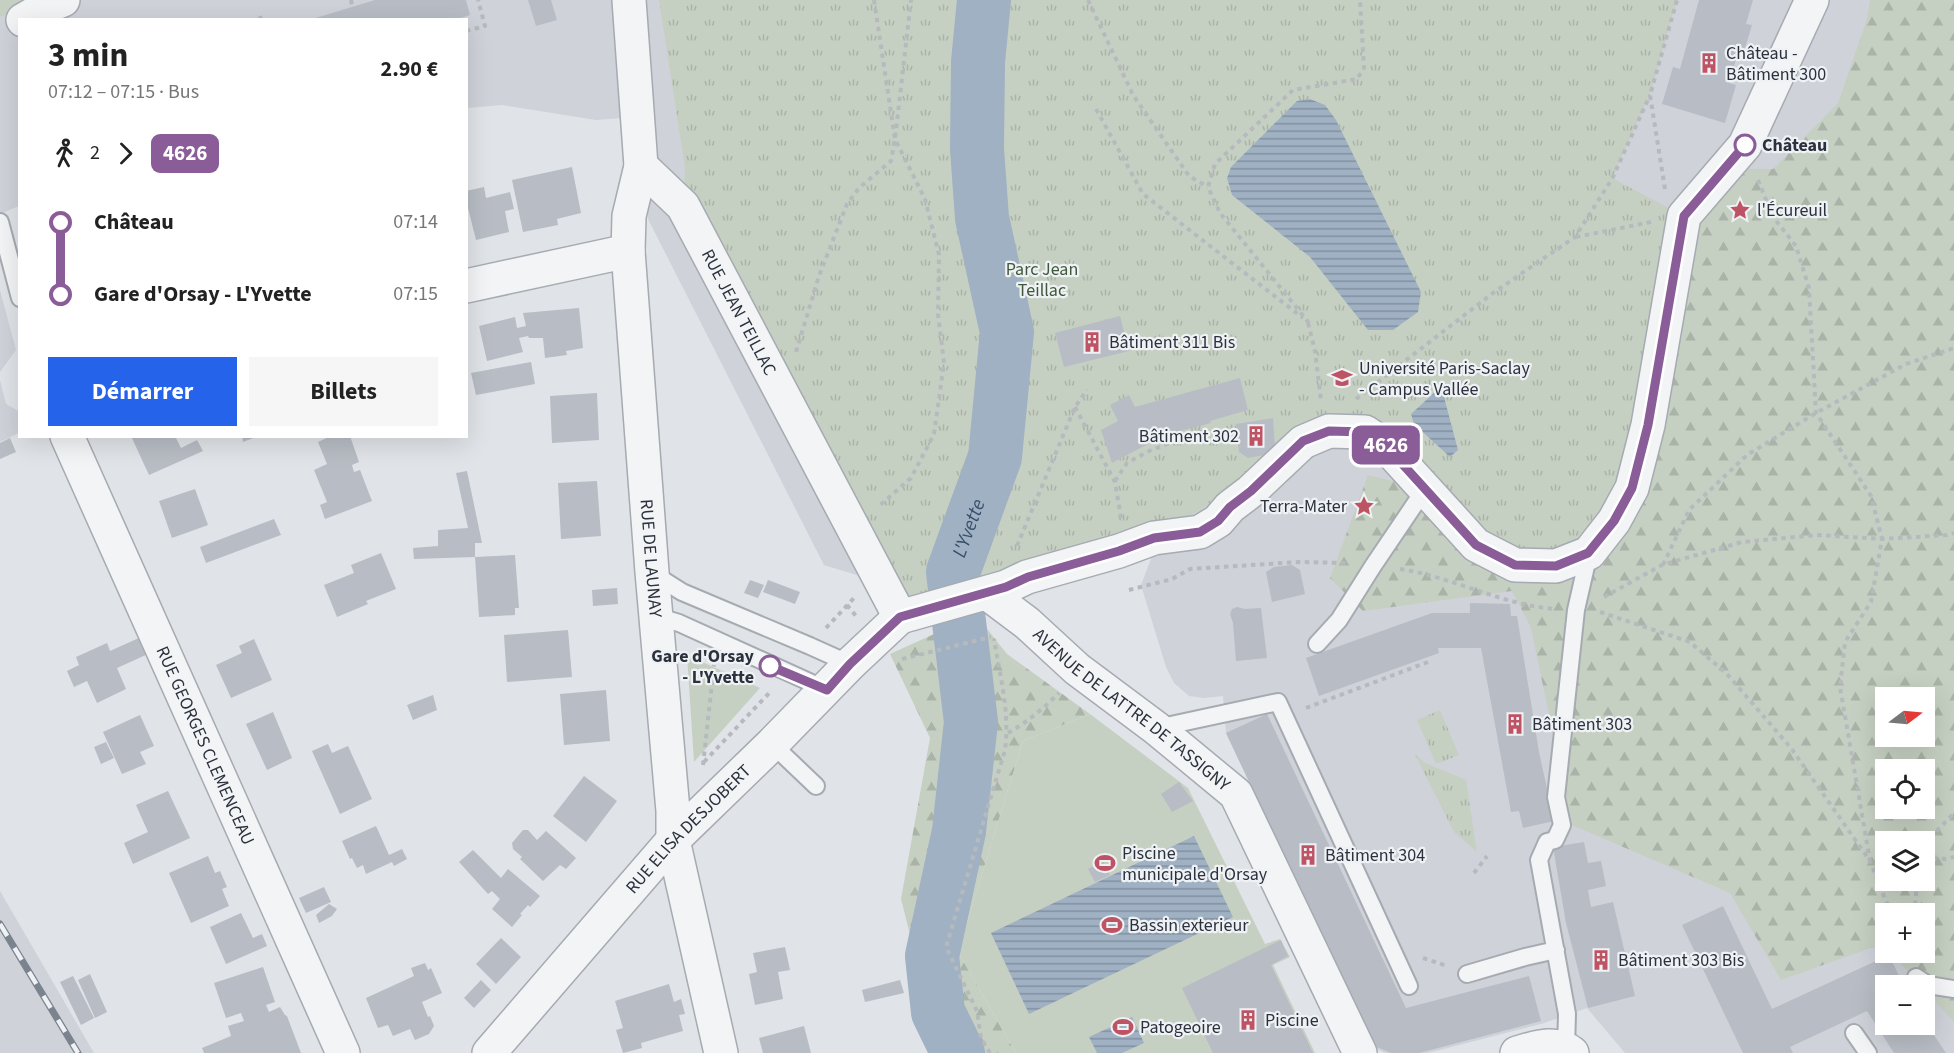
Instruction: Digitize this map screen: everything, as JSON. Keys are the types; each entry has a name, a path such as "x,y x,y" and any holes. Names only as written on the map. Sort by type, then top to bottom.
{"street":[{"path":"25,18 63,0"},
{"path":"628,0 641,166"},
{"path":"909,615 997,590 1028,577 1119,551 1154,538 1200,532 1218,521 1230,507 1251,491 1303,441 1329,431 1365,432 1386,446 1476,545 1515,565 1556,566 1588,553 1614,521 1632,488 1648,425 1684,216 1745,145 1812,0"},
{"path":"0,32 18,22"},
{"name":"RUE DE LAUNAY","path":"641,166 629,216 628,251 673,811 673,840 721,1053"},
{"name":"RUE JEAN TEILLAC","path":"641,166 683,206 909,615"},
{"path":"468,286 628,251"},
{"name":"RUE GEORGES CLEMENCEAU","path":"68,438 343,1053"},
{"name":"AVENUE DE LATTRE DE TASSIGNY","path":"997,590 1077,669 1156,728 1236,794 1360,1053"},
{"name":"RUE ELISA DESJOBERT","path":"489,1053 673,840 827,690 850,664 909,615"},
{"path":"1517,1053 1546,1046 1569,1050"}],"lane":[{"path":"0,222 18,290"},
{"path":"1317,644 1340,620 1425,489"},
{"path":"1569,1050 1567,1014 1539,860 1547,842 1555,840 1562,825 1556,797 1576,610 1588,553"},
{"path":"652,572 682,592 850,664"},
{"path":"656,616 679,623 827,690"},
{"path":"1156,728 1278,702 1409,986"},
{"path":"772,744 816,786"},
{"path":"1467,974 1556,950"},
{"path":"1935,986 1954,989"},
{"path":"1854,1033 1868,1053"}],"path":[{"path":"351,0 352,6"},
{"path":"468,30 485,26 478,0"},
{"path":"874,0 895,139 925,199 939,255 938,314 944,363 934,434 911,478 877,508"},
{"path":"796,354 819,276 847,204 859,188 891,161 910,0"},
{"path":"1088,0 1133,95 1188,176 1208,187 1220,213 1309,323 1315,351 1322,411"},
{"path":"1208,187 1215,164 1293,90 1357,79 1364,68 1360,0"},
{"path":"1350,404 1494,293 1575,237 1612,179 1650,95 1677,0"},
{"path":"1650,95 1666,196"},
{"path":"1096,109 1143,194 1309,323"},
{"path":"1757,177 1773,217 1796,246 1809,288 1816,413 1871,496 1882,539 1871,602 1845,642 1840,687 1870,861 1887,903"},
{"path":"1575,237 1659,221"},
{"path":"1662,565 1689,510 1747,454 1906,364 1954,348"},
{"path":"997,590 1075,407 1086,390"},
{"path":"1075,407 1115,482 1122,526"},
{"path":"1115,482 1127,463 1149,451 1202,431 1200,426"},
{"path":"1594,602 1662,565 1742,542 1816,535 1882,539 1947,536 1954,533"},
{"path":"1129,590 1172,579 1190,569 1299,562 1352,563 1373,566"},
{"path":"1403,570 1452,581 1532,607"},
{"path":"820,634 847,605 859,619"},
{"path":"1595,610 1690,642 1728,674 1791,748 1870,861 1875,863"},
{"path":"900,660 993,636 1006,702 1008,733 1005,750 946,947 977,1011 981,1038 990,1053"},
{"path":"1299,710 1428,662"},
{"path":"701,772 714,663"},
{"path":"1008,733 1018,728 1049,703 1063,688"},
{"path":"704,762 771,692"},
{"path":"1935,833 1954,813"},
{"path":"1474,873 1487,856"},
{"path":"1935,858 1954,857"},
{"path":"1424,958 1438,962"}],"shaded area":[{"name":"Université Paris-Saclay - Campus Vallée","path":"0,0 1954,0 1954,1053 1625,1053 1587,1008 1541,1024 1428,1053 1385,1053 1373,1047 1226,733 1223,696 1204,698 1189,696 1174,683 1166,667 1141,585 1152,556 925,596 824,565 648,219 646,116 596,120 502,105 468,108 468,18 18,18 18,206 0,214"},
{"path":"0,290 16,350 0,372"},
{"path":"0,380 6,404 18,411 18,433 0,442"},
{"path":"0,891 94,1053 0,1053"}],"green space":[{"path":"0,0 33,0 0,17"},
{"name":"Parc Jean Teillac","path":"659,0 1677,0 1650,95 1612,178 1684,216 1648,425 1589,553 1515,565 1365,432 1329,431 1154,538 902,609 683,206 685,168"},
{"path":"1870,0 1954,0 1954,1022 1935,1001 1935,975 1911,975 1900,963 1935,963 1935,903 1875,903 1875,946 1781,980 1730,893 1572,825 1531,628 1512,591 1363,611 1330,578 1368,475 1425,489 1684,216 1737,169 1773,169 1838,103 1867,19"},
{"path":"976,615 1007,654 1090,714 1023,741 958,952 1016,1053 949,1053 930,1014 901,899 930,738 890,654"},
{"path":"687,655 760,688 694,762"},
{"path":"1440,710 1459,755 1436,764 1417,720"},
{"name":"Piscine municipale d'Orsay","path":"1090,714 1188,788 1265,944 1280,939 1290,957 1273,965 1315,1053 1016,1053 958,952 1023,741"},
{"path":"1414,753 1425,763 1466,780 1477,852 1454,832"}],"water":[{"path":"1310,99 1325,105 1336,120 1421,292 1418,312 1393,330 1368,330 1310,257 1232,195 1227,178 1231,167 1297,101"},
{"path":"1435,392 1444,397 1458,450 1450,457 1414,424 1411,414"},
{"name":"Bassin exterieur","path":"1194,836 1233,917 1029,1014 991,933"},
{"name":"Patogeoire","path":"1132,1017 1144,1043 1122,1053 1097,1053 1089,1037"}],"building":[{"path":"375,0 466,0 470,15 460,18 316,18"},
{"path":"528,0 551,0 557,20 536,26"},
{"name":"Château - Bâtiment 300","path":"1699,0 1753,0 1746,24 1752,25 1742,58 1737,56 1729,83 1736,85 1725,123 1662,104 1673,67 1680,69"},
{"path":"572,167 581,213 557,219 558,225 523,232 512,180"},
{"path":"484,187 486,198 510,192 514,209 505,211 509,232 476,240 468,208 468,191"},
{"path":"579,308 583,348 566,351 567,355 545,358 543,338 529,338 528,336 519,338 523,352 487,361 479,326 515,317 517,328 526,326 523,313"},
{"name":"Bâtiment 311 Bis","path":"1120,316 1129,351 1064,367 1055,333"},
{"path":"531,362 535,384 476,395 471,373"},
{"path":"1240,378 1248,410 1165,435 1112,463 1101,430 1118,421 1110,405 1129,395 1135,407"},
{"path":"597,393 599,440 552,443 550,396"},
{"name":"Bâtiment 302","path":"1273,418 1275,448 1269,454 1248,458 1239,452 1236,424"},
{"path":"10,438 16,452 0,459 0,443"},
{"path":"132,438 176,438 181,448 197,440 203,451 149,475"},
{"path":"327,438 351,438 359,462 352,465 354,472 360,470 372,501 325,519 320,505 327,502 314,470 327,464 318,442"},
{"path":"467,471 482,543 475,543 475,557 414,559 413,548 438,546 438,530 468,528 456,473"},
{"path":"597,481 601,536 561,539 558,483"},
{"path":"195,489 208,525 172,538 159,501"},
{"path":"274,519 281,535 206,563 200,547"},
{"path":"381,553 396,589 366,601 368,604 337,617 324,585 354,573 351,565"},
{"path":"515,555 519,608 515,608 515,615 479,617 475,557"},
{"path":"1292,565 1300,570 1305,594 1272,602 1266,572 1274,567"},
{"path":"750,580 764,585 758,598 744,593"},
{"path":"768,580 800,592 795,604 763,592"},
{"path":"617,588 618,604 593,606 592,590"},
{"name":"Bâtiment 303","path":"1470,603 1510,604 1511,616 1517,616 1539,752 1554,821 1523,828 1519,811 1511,812 1481,648 1438,648 1439,653 1319,696 1306,658 1432,613 1470,613"},
{"path":"1237,607 1261,608 1267,658 1236,661 1233,623 1230,614 1232,609"},
{"path":"568,630 572,677 507,682 504,635"},
{"path":"141,637 148,654 117,668 126,689 97,703 87,681 74,687 67,671 79,665 76,657 107,643 110,651"},
{"path":"254,639 272,680 231,698 216,665 242,653 239,646"},
{"path":"606,690 610,741 564,745 560,694"},
{"path":"433,695 437,710 413,720 407,705"},
{"path":"273,712 292,758 267,770 246,724"},
{"name":"Bâtiment 304","path":"1267,714 1406,1008 1529,976 1541,1021 1419,1053 1391,1053 1374,1046 1226,733"},
{"path":"140,715 154,746 140,752 146,764 122,774 103,732"},
{"path":"106,742 114,758 101,764 94,747"},
{"path":"328,744 332,753 348,746 372,799 340,814 312,751"},
{"path":"584,776 617,801 586,842 553,816"},
{"path":"1179,782 1193,801 1172,812 1161,794"},
{"path":"168,791 190,838 133,864 124,843 148,832 136,805"},
{"path":"376,826 389,855 402,849 407,859 394,866 392,862 366,874 363,865 357,868 352,858 350,859 342,841"},
{"path":"523,830 528,830 537,840 546,831 576,858 566,869 560,865 543,881 513,849 512,843"},
{"name":"Bâtiment 303 Bis","path":"1584,842 1588,863 1601,861 1606,886 1588,890 1591,907 1613,902 1635,996 1588,1008 1566,923 1553,847"},
{"path":"473,850 501,878 508,869 540,896 530,907 528,905 512,927 492,909 500,899 492,891 488,894 459,862"},
{"path":"208,856 215,873 220,871 227,887 222,889 229,906 191,923 169,873"},
{"path":"1103,861 1110,875 1095,882 1088,869"},
{"path":"324,887 331,902 306,913 299,898"},
{"path":"329,904 337,909 332,916 319,923 316,915"},
{"path":"1723,906 1772,1009 1875,961 1893,963 1899,975 1875,975 1875,1023 1867,1011 1790,1047 1793,1053 1743,1053 1682,925"},
{"path":"241,913 253,938 262,934 267,946 226,964 210,927"},
{"path":"501,938 521,957 496,984 476,964"},
{"name":"Piscine","path":"1281,940 1288,956 1271,965 1313,1053 1213,1053 1182,988"},
{"path":"785,947 790,970 778,972 783,999 755,1005 749,974 757,972 753,953"},
{"path":"425,963 428,970 431,968 442,993 422,1002 434,1026 429,1034 415,1040 410,1029 393,1036 388,1025 378,1028 366,998 414,976 411,968"},
{"path":"263,967 275,1002 266,1005 269,1012 280,1007 287,1016 301,1053 204,1053 202,1048 231,1036 228,1026 244,1021 241,1013 226,1018 214,983"},
{"path":"90,974 107,1012 95,1018 78,980"},
{"path":"73,976 94,1018 81,1025 60,982"},
{"path":"481,980 491,990 474,1008 464,998"},
{"path":"900,980 904,993 865,1002 862,990"},
{"path":"669,984 674,1002 681,999 685,1014 679,1015 683,1031 641,1043 642,1048 623,1053 616,1030 623,1028 615,1001"},
{"path":"804,1026 811,1053 763,1053 759,1038"},
{"path":"1882,1035 1934,1035 1946,1053 1894,1053"}],"waterway":[{"name":"L'Yvette","path":"958,1053 938,1012 932,956 959,831 971,722 953,572 995,457 1007,332 982,218 977,149 978,62 984,0"}],"railway":[{"path":"0,924 78,1053"}],"bus line":[{"name":"4626","path":"770,666 827,690 850,664 900,617 1006,587 1028,577 1119,551 1154,538 1200,532 1218,521 1230,507 1251,491 1303,441 1329,431 1365,432 1386,446 1476,545 1515,565 1556,566 1588,553 1614,521 1632,488 1648,425 1684,216 1745,145"}],"place":[{"name":"Château - Bâtiment 300","path":"1709,63"},
{"name":"Château","path":"1745,145"},
{"name":"l'Écureuil","path":"1740,210"},
{"name":"Bâtiment 311 Bis","path":"1092,342"},
{"name":"Université Paris-Saclay - Campus Vallée","path":"1342,378"},
{"name":"Bâtiment 302","path":"1256,436"},
{"name":"Terra-Mater","path":"1364,506"},
{"name":"Gare d'Orsay - L'Yvette","path":"770,666"},
{"name":"Bâtiment 303","path":"1515,724"},
{"name":"Bâtiment 304","path":"1308,855"},
{"name":"Piscine municipale d'Orsay","path":"1105,863"},
{"name":"Bassin exterieur","path":"1112,925"},
{"name":"Bâtiment 303 Bis","path":"1601,960"},
{"name":"Piscine","path":"1248,1020"},
{"name":"Patogeoire","path":"1123,1027"}]}
